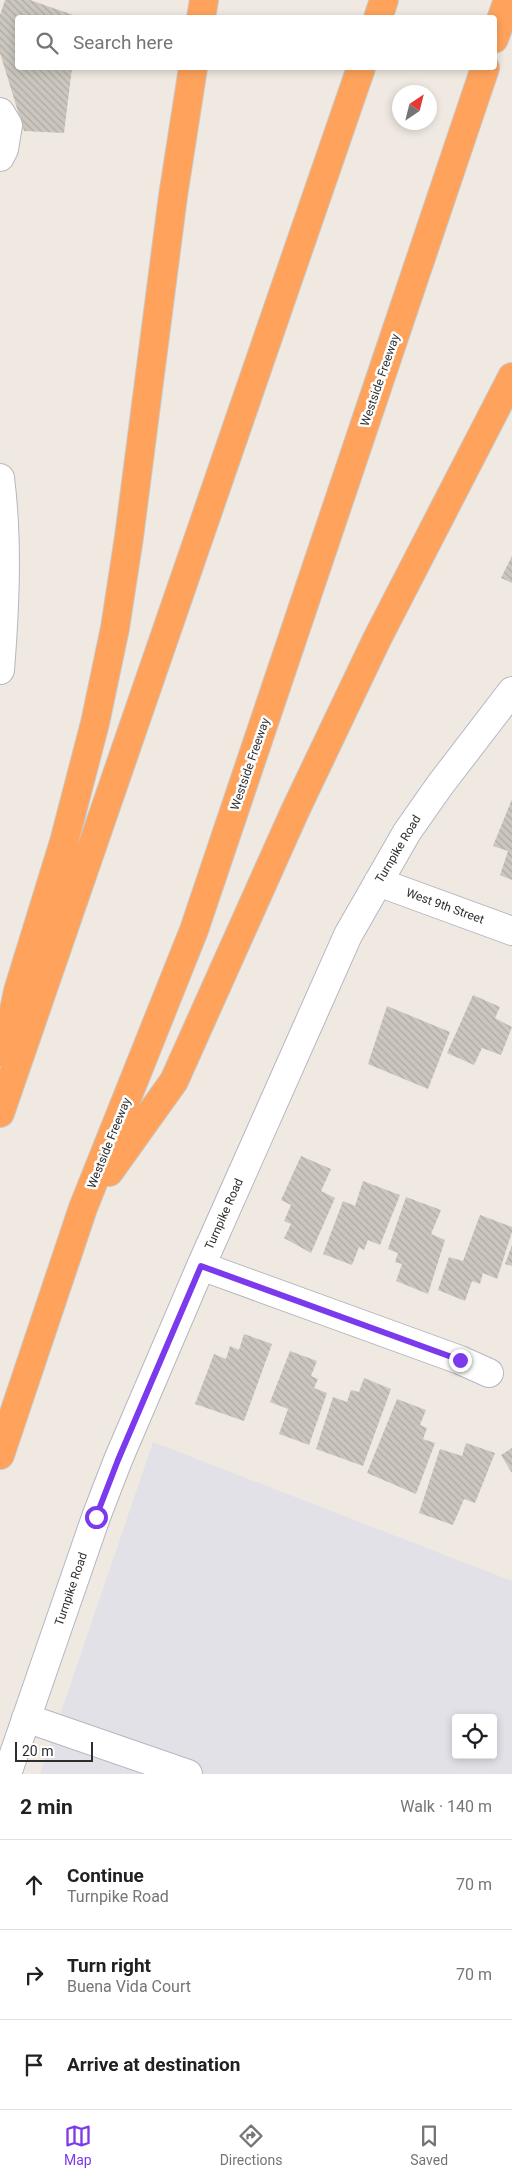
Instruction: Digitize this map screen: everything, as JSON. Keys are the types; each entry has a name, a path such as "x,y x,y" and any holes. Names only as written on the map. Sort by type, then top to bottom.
{"highway":[{"path":"202,15 204,0"},
{"path":"379,15 384,0"},
{"path":"497,31 508,0"},
{"path":"0,1079 18,991 64,842 95,723 115,628 129,537 173,196 193,70"},
{"path":"0,1113 360,70"},
{"name":"Westside Freeway","path":"0,1455 83,1208 194,930 484,70"},
{"path":"83,1208 174,1081 295,811 377,638 512,376"}],"street":[{"path":"0,112 8,125 4,148 0,157"},
{"path":"0,478 4,526 4,626 0,670"},
{"name":"Turnpike Road","path":"7,1774 118,1460 201,1266 348,935 406,832 512,691"},
{"name":"West 9th Street","path":"378,882 512,931"},
{"path":"201,1266 460,1360 489,1373"},
{"path":"26,1718 188,1774"}],"shaded area":[{"path":"153,1442 512,1581 512,1774 40,1774"}],"building":[{"path":"5,0 30,0 73,15 15,15 15,70 72,70 64,133 24,131 0,53 0,15"},
{"path":"512,556 512,583 501,578"},
{"path":"512,799 512,880 500,875 508,851 493,846"},
{"path":"473,995 500,1007 495,1018 512,1027 501,1055 482,1048 474,1065 447,1053"},
{"path":"387,1006 450,1032 428,1089 368,1064"},
{"path":"301,1156 331,1169 321,1191 335,1198 311,1253 284,1238 291,1224 284,1221 291,1205 281,1200"},
{"path":"363,1181 400,1195 380,1245 368,1240 364,1250 359,1247 352,1265 323,1254 343,1201 355,1206"},
{"path":"406,1197 441,1210 431,1234 445,1240 428,1294 396,1281 402,1264 395,1262 398,1253 388,1249"},
{"path":"480,1215 512,1227 512,1232 497,1279 483,1273 480,1284 472,1281 465,1301 438,1290 449,1257 463,1261"},
{"path":"512,1245 512,1266 505,1264"},
{"path":"244,1334 272,1344 244,1421 195,1404 214,1354 226,1359 230,1346 239,1350"},
{"path":"290,1351 317,1361 311,1376 318,1379 314,1388 327,1393 309,1445 279,1434 288,1409 270,1402"},
{"path":"364,1378 391,1389 363,1466 316,1449 333,1397 347,1402 351,1390 359,1392"},
{"path":"397,1399 426,1410 420,1425 427,1428 423,1439 435,1443 416,1494 367,1473"},
{"path":"466,1443 495,1453 475,1503 464,1499 453,1525 419,1513 440,1449 462,1456"},
{"path":"512,1448 512,1473 501,1455"}],"route":[{"path":"96,1517 118,1460 201,1266 460,1360"}]}
